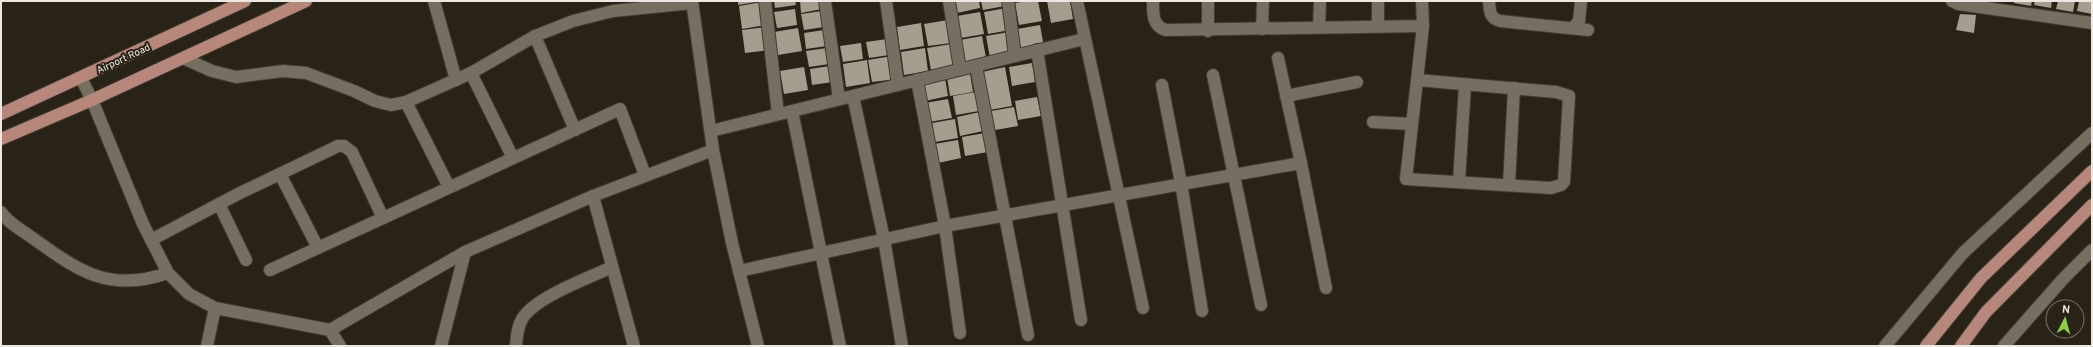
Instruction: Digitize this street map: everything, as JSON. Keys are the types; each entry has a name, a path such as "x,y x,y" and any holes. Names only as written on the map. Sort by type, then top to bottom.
{"main road":[{"name":"Airport Road","path":"1,114 245,1"},
{"path":"1,140 92,100 306,1"},
{"path":"1926,346 1981,278 2092,171"},
{"path":"1961,346 1986,312 2092,205"}],"street":[{"path":"434,1 456,80"},
{"path":"765,1 778,114"},
{"path":"825,1 839,99"},
{"path":"886,1 898,85"},
{"path":"949,1 960,69"},
{"path":"1008,1 1015,56"},
{"path":"1077,1 1084,39 1120,194 1143,308"},
{"path":"1153,1 1156,25 1166,30 1422,26"},
{"path":"1208,1 1208,30"},
{"path":"1262,29 1263,1"},
{"path":"1319,27 1320,1"},
{"path":"1378,1 1378,26"},
{"path":"1417,80 1564,93 1569,96 1570,100 1564,182 1561,185 1551,188 1406,179 1422,26 1422,1"},
{"path":"1489,1 1490,15 1494,19 1588,30"},
{"path":"1573,28 1579,21 1581,1"},
{"path":"1952,1 1958,4 2092,23"},
{"path":"183,58 212,71 236,77 283,71 306,74 383,104 406,102 471,73 535,36 573,21 614,11 692,2 713,150 739,271 758,346"},
{"path":"535,36 575,130"},
{"path":"710,131 1084,39"},
{"path":"1036,50 1081,320"},
{"path":"1278,58 1326,288"},
{"path":"976,66 1028,335"},
{"path":"471,73 513,158"},
{"path":"1213,75 1261,305"},
{"path":"81,78 92,100 151,240 168,273 188,294 215,308 330,330 466,252 593,196 713,150"},
{"path":"918,80 945,226 960,333"},
{"path":"1286,96 1357,82"},
{"path":"1162,85 1181,184 1202,310"},
{"path":"1459,182 1465,85"},
{"path":"1508,185 1514,88"},
{"path":"853,96 884,239 902,346"},
{"path":"406,102 449,187"},
{"path":"270,270 620,109 645,175"},
{"path":"792,111 840,346"},
{"path":"1373,122 1412,124"},
{"path":"1885,346 1964,253 2092,133"},
{"path":"151,240 219,204 329,150 344,146 352,152 383,218"},
{"path":"739,271 945,226 1062,204 1301,163"},
{"path":"280,174 318,248"},
{"path":"593,196 634,346"},
{"path":"219,204 246,260"},
{"path":"1,212 22,230 69,264 104,278 121,282 137,282 168,273"},
{"path":"441,346 466,252"},
{"path":"2004,346 2063,279 2091,254"},
{"path":"516,346 522,318 532,307 543,300 612,267"},
{"path":"208,346 215,308"},
{"path":"330,330 340,346"}],"building":[{"path":"738,1 756,1 756,2 738,5"},
{"path":"774,1 795,1 796,5 775,8"},
{"path":"800,1 821,1 822,9 801,13"},
{"path":"955,1 979,1 980,8 957,13"},
{"path":"981,1 1005,1 1005,6 983,10"},
{"path":"1038,1 1042,21 1019,25 1015,3"},
{"path":"1047,1 1070,1 1073,19 1051,23"},
{"path":"2014,1 2032,1 2031,6 2014,3"},
{"path":"2035,1 2052,1 2051,8 2034,5"},
{"path":"2058,1 2075,1 2073,12 2056,9"},
{"path":"2079,1 2092,1 2092,14 2077,11"},
{"path":"762,2 766,25 742,29 739,6"},
{"path":"1007,8 1010,30 988,34 984,12"},
{"path":"795,9 797,25 777,28 774,12"},
{"path":"822,11 824,27 804,30 801,14"},
{"path":"980,12 984,34 961,38 957,16"},
{"path":"1960,14 1976,15 1974,33 1956,30"},
{"path":"948,20 951,43 928,46 924,24"},
{"path":"921,23 924,46 900,50 897,27"},
{"path":"1040,25 1044,47 1021,51 1017,29"},
{"path":"766,27 769,50 745,53 742,30"},
{"path":"798,28 802,51 778,55 774,32"},
{"path":"824,30 827,46 806,49 804,33"},
{"path":"1009,32 1013,54 990,58 986,36"},
{"path":"982,36 986,58 963,62 960,40"},
{"path":"887,39 889,55 869,58 866,42"},
{"path":"861,43 863,59 843,62 840,46"},
{"path":"951,44 955,67 931,70 927,48"},
{"path":"827,48 829,64 809,67 806,51"},
{"path":"925,48 928,71 904,75 901,52"},
{"path":"892,56 896,79 872,82 868,60"},
{"path":"867,60 870,83 846,87 843,64"},
{"path":"1032,63 1035,82 1012,86 1009,67"},
{"path":"830,66 833,82 812,85 810,69"},
{"path":"804,67 808,90 784,94 780,71"},
{"path":"1005,67 1012,106 989,110 982,72"},
{"path":"970,73 973,92 950,96 947,77"},
{"path":"945,78 948,96 925,101 922,82"},
{"path":"976,92 979,111 956,115 953,96"},
{"path":"1037,97 1041,116 1018,120 1015,101"},
{"path":"948,99 952,118 929,122 925,103"},
{"path":"1014,107 1018,126 995,130 991,111"},
{"path":"980,112 983,131 960,136 957,117"},
{"path":"955,119 958,138 935,142 932,123"},
{"path":"985,133 988,152 965,156 962,137"},
{"path":"958,140 961,158 938,163 934,144"}]}
